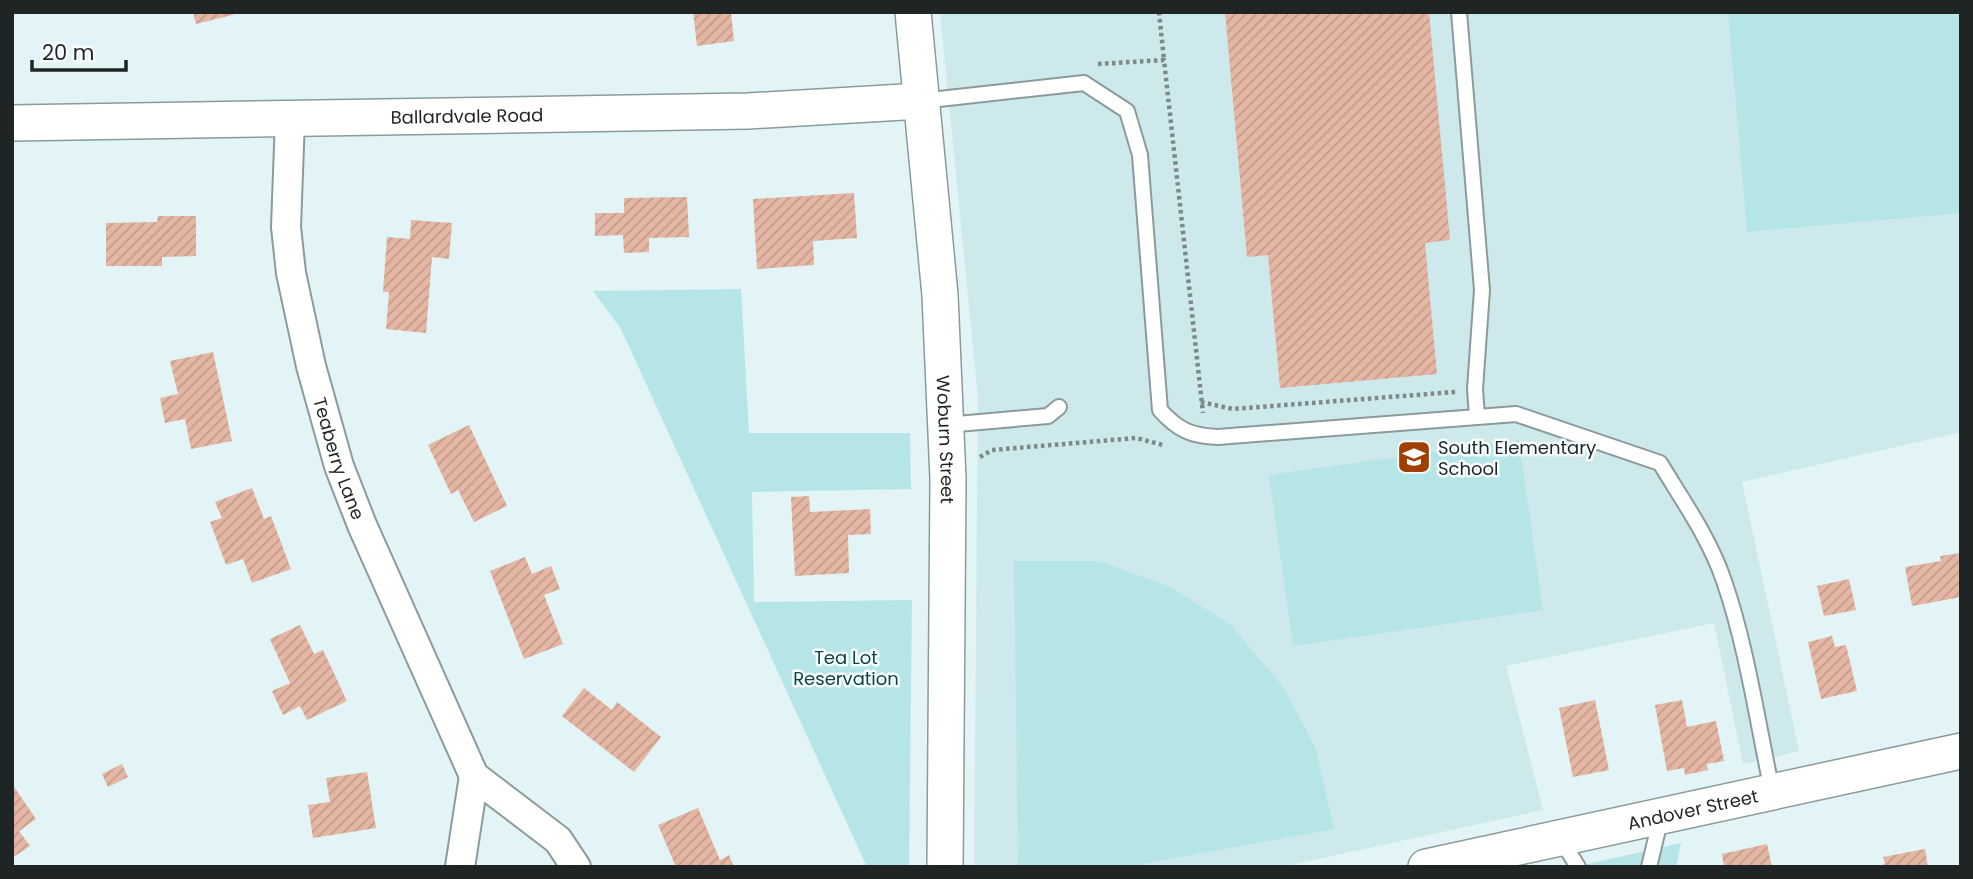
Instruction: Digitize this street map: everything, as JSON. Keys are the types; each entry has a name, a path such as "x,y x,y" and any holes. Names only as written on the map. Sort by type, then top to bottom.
{"street":[{"name":"Woburn Street","path":"913,12 940,295 946,425 948,479 945,867"},
{"name":"Ballardvale Road","path":"12,123 748,111 921,101"},
{"name":"Teaberry Lane","path":"290,119 288,249 301,325 321,406 362,525 474,776 558,840 576,867"},
{"name":"Andover Street","path":"1426,867 1569,852 1661,816 1961,751"},
{"path":"460,867 474,776"}],"lane":[{"path":"1459,12 1482,290 1475,389 1477,417"},
{"path":"921,101 1084,83 1127,111 1140,155 1160,410 1176,427 1191,435 1218,438 1516,414 1660,463 1701,531 1724,581 1754,701 1772,792"},
{"path":"946,425 1048,415 1059,408"},
{"path":"1649,867 1661,816"}],"path":[{"path":"1159,12 1164,60"},
{"path":"1201,402 1233,408 1475,389"},
{"path":"948,479 992,450 1136,438 1172,447"}],"shaded area":[{"name":"South Elementary School","path":"940,12 1961,12 1961,432 1742,482 1799,751 1743,764 1714,623 1506,666 1543,810 1281,867 974,867 978,398"}],"green space":[{"path":"1728,12 1961,12 1961,213 1747,232"},
{"name":"Tea Lot Reservation","path":"741,289 749,433 910,433 911,489 752,492 754,602 912,600 909,867 867,867 621,329 593,291"},
{"path":"1519,440 1543,610 1293,646 1269,475"},
{"path":"1014,561 1099,561 1168,586 1230,624 1284,688 1316,749 1334,829 1126,867 1018,867"},
{"path":"1681,843 1676,867 1579,867 1579,866"}],"building":[{"path":"193,12 240,12 240,13 196,24"},
{"path":"693,12 731,12 734,41 697,46"},
{"path":"1225,12 1429,12 1450,240 1425,243 1437,374 1280,388 1268,255 1247,257"},
{"path":"854,193 857,238 813,241 814,265 757,269 753,199"},
{"path":"687,197 689,237 649,238 649,252 624,253 623,235 595,236 595,213 624,213 624,198"},
{"path":"158,216 196,216 196,256 162,257 162,266 106,266 106,223 157,222"},
{"path":"411,220 452,223 449,259 432,257 426,333 386,329 389,292 383,292 387,237 410,239"},
{"path":"213,352 232,441 191,449 185,419 165,423 160,398 178,394 170,361"},
{"path":"469,425 507,506 474,522 458,490 451,494 428,445"},
{"path":"252,488 264,519 271,516 291,569 252,583 243,559 226,565 210,522 222,518 215,502"},
{"path":"809,496 810,512 870,509 871,534 848,535 849,573 795,576 791,497"},
{"path":"1961,553 1961,597 1912,606 1905,567 1941,561 1940,556"},
{"path":"525,557 532,574 551,566 560,589 544,595 563,644 524,659 490,571"},
{"path":"1849,579 1856,610 1824,616 1817,586"},
{"path":"300,625 314,654 323,650 347,701 307,720 300,706 283,715 272,691 290,683 270,639"},
{"path":"1832,636 1835,647 1846,645 1857,691 1821,699 1808,642"},
{"path":"584,688 612,710 617,702 661,737 634,772 562,716"},
{"path":"1595,700 1609,770 1573,777 1559,708"},
{"path":"1682,700 1687,727 1716,721 1724,761 1707,764 1708,770 1685,775 1684,768 1667,771 1655,705"},
{"path":"122,764 128,777 108,787 102,774"},
{"path":"367,772 376,828 313,838 308,805 330,802 326,778"},
{"path":"12,784 36,819 19,831 30,846 12,858"},
{"path":"698,808 720,860 729,855 734,867 676,867 658,825"},
{"path":"1767,844 1772,867 1724,867 1722,854"},
{"path":"1925,849 1928,867 1877,867 1885,864 1883,857"}],"place":[{"name":"South Elementary School","path":"1414,457"}]}
